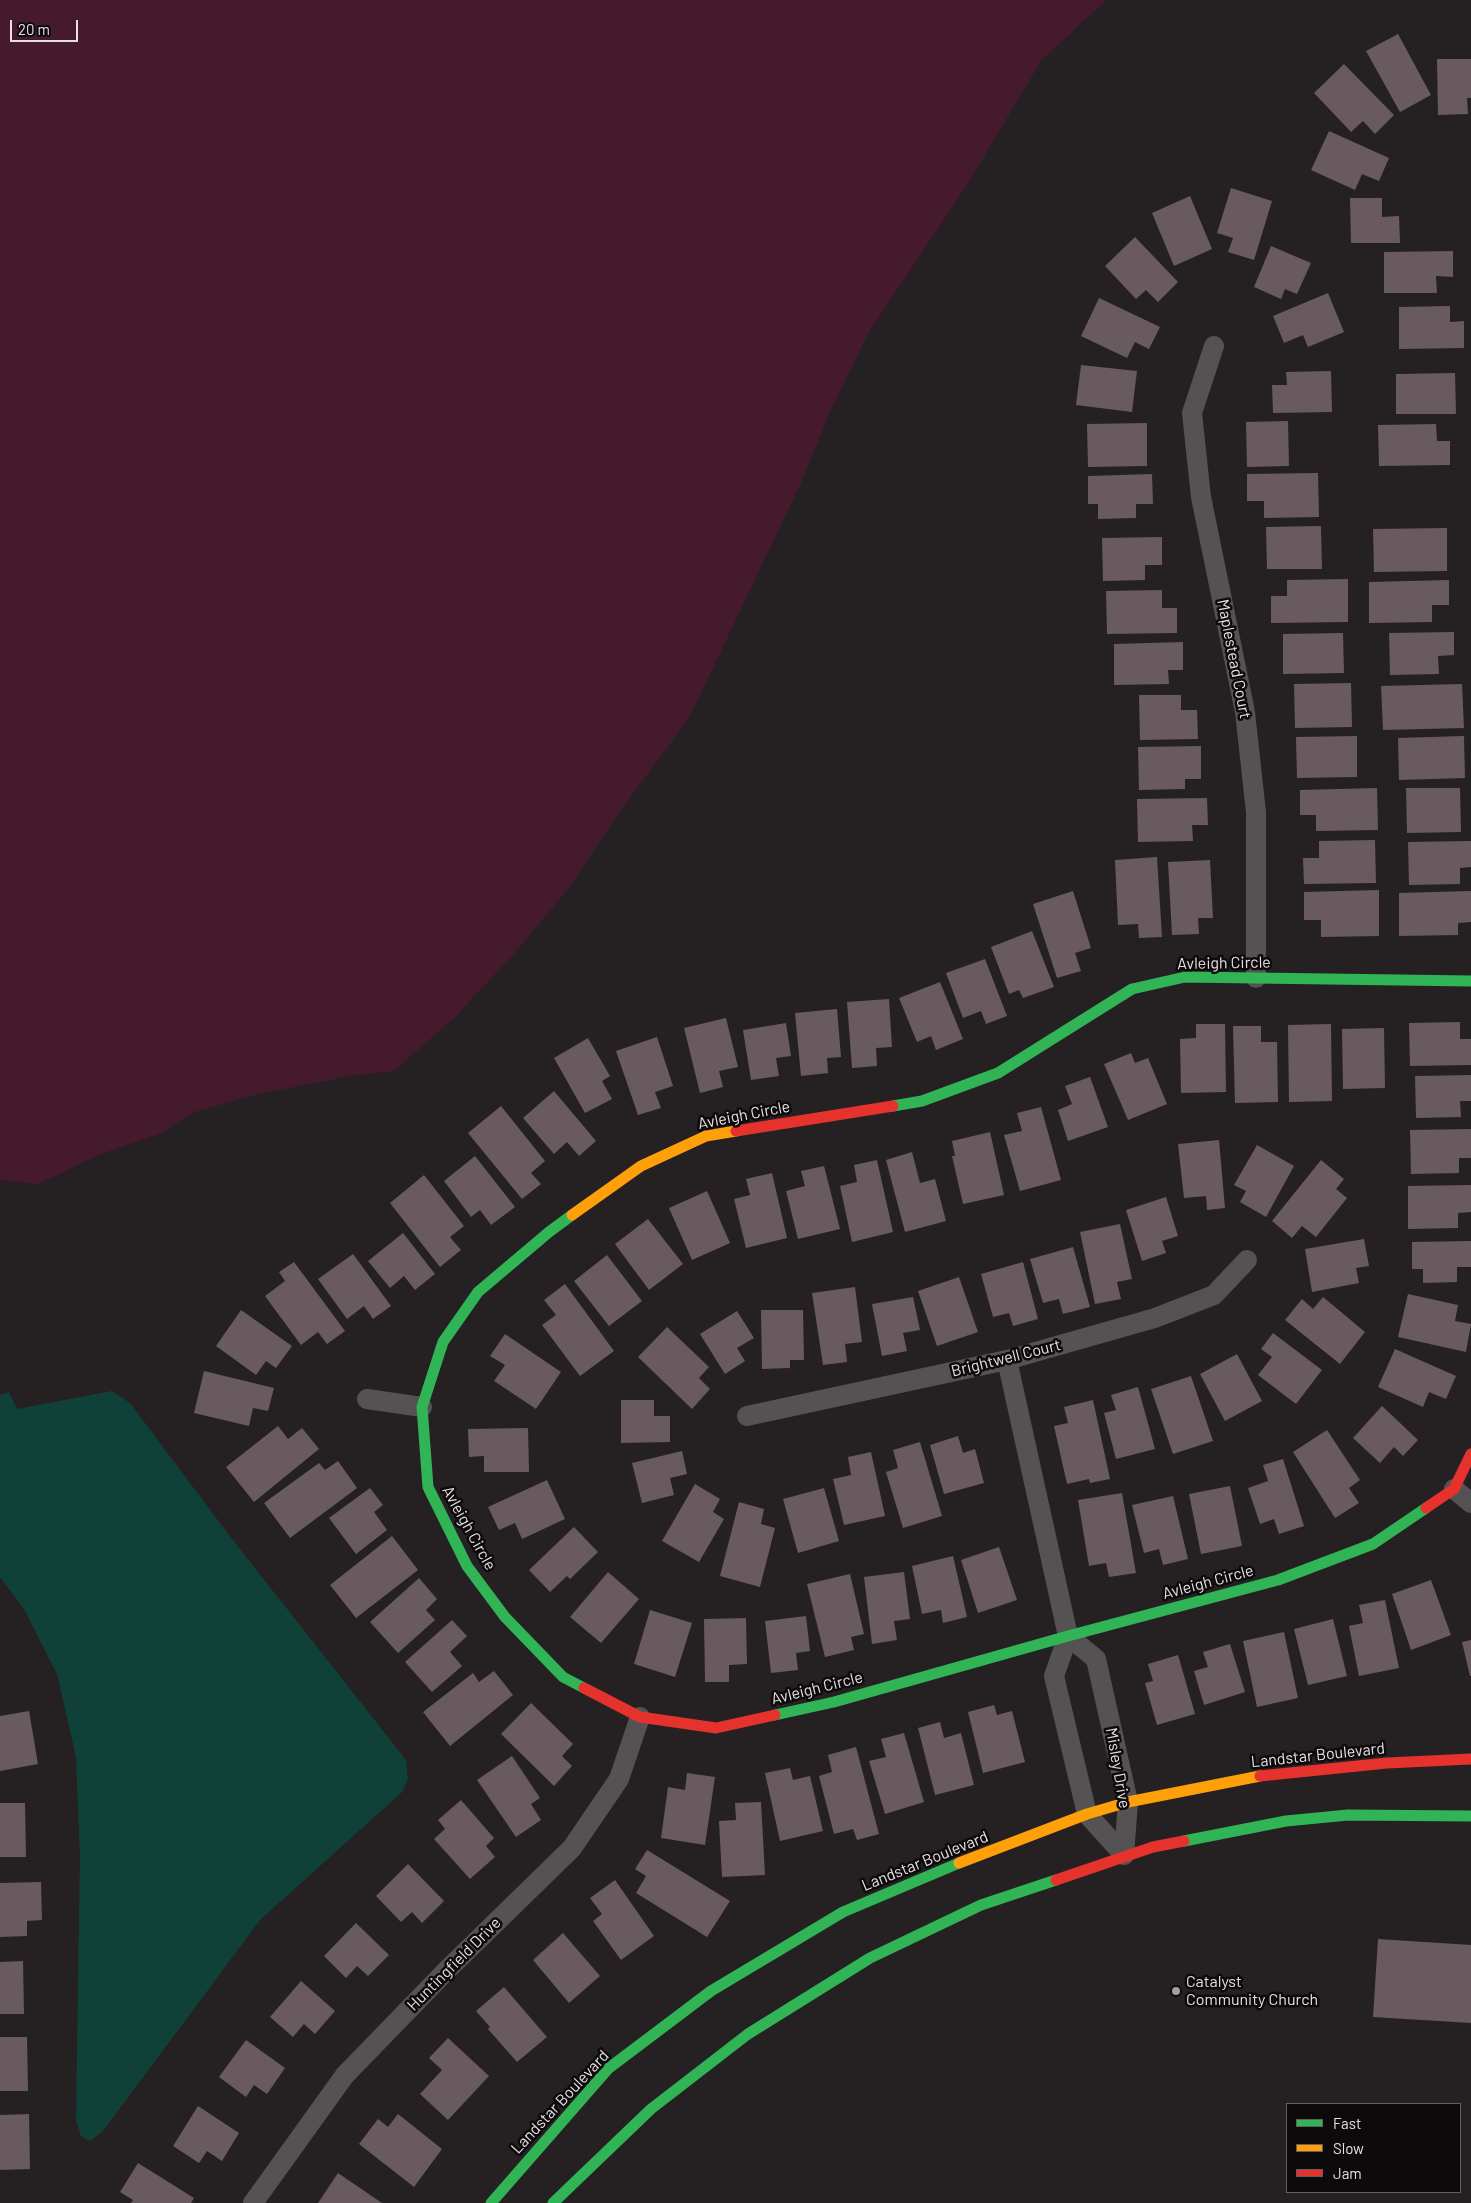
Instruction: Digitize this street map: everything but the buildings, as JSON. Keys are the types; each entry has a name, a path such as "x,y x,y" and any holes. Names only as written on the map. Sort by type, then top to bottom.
{"street":[{"name":"Maplestead Court","path":"1214,346 1192,413 1201,497 1245,712 1256,812 1256,978"},
{"name":"Avleigh Circle","path":"1454,1489 1372,1544 1278,1580 1068,1636 834,1702 716,1728 640,1717 563,1676 505,1617 467,1566 428,1488 422,1407 443,1342 478,1292 549,1232 641,1166 706,1136 922,1101 998,1073 1132,990 1185,977 1471,981"},
{"name":"Brightwell Court","path":"747,1416 1007,1360 1155,1318 1214,1295 1247,1260"},
{"path":"1007,1360 1068,1636"},
{"path":"367,1399 422,1407"},
{"path":"1471,1454 1454,1489 1471,1503"},
{"name":"Misley Drive","path":"1068,1636 1096,1659 1128,1802 1124,1856 1087,1814 1054,1676 1068,1636"},
{"name":"Huntingfield Drive","path":"253,2203 345,2075 445,1972 572,1848 619,1779 640,1717"},
{"name":"Landstar Boulevard","path":"491,2203 609,2068 711,1991 843,1912 964,1861 1087,1814 1128,1802 1276,1773 1387,1763 1471,1759"},
{"path":"553,2203 651,2109 748,2034 870,1958 982,1905 1153,1847 1286,1821 1348,1815 1471,1816"}],"shaded area":[{"path":"0,0 1106,0 1041,61 967,185 870,330 832,407 801,483 689,718 623,807 569,888 511,957 453,1019 394,1071 351,1076 258,1094 194,1112 162,1133 101,1154 38,1184 0,1180"},
{"path":"112,1391 130,1403 232,1539 406,1760 408,1779 402,1792 260,1920 103,2131 90,2141 81,2136 76,2120 80,1855 76,1757 57,1674 24,1609 0,1577 0,1395 9,1392 17,1409"}],"traffic: fast":[{"path":"893,1106 922,1101 998,1073 1132,989 1185,977 1471,981"},
{"path":"572,1215 478,1292 443,1342 422,1407 428,1487 467,1566 505,1617 563,1677 584,1688"},
{"path":"775,1715 834,1702 1068,1636 1278,1580 1373,1544 1426,1508"},
{"path":"1184,1841 1286,1821 1348,1815 1471,1816"},
{"path":"491,2203 609,2068 711,1991 843,1912 959,1863"},
{"path":"553,2203 651,2109 748,2034 870,1958 981,1905 1056,1880"}],"traffic: slow":[{"path":"572,1215 641,1166 706,1136 736,1131"},
{"path":"959,1863 1087,1814 1128,1802 1260,1776"}],"traffic: jam":[{"path":"736,1131 893,1106"},
{"path":"1426,1508 1454,1489 1471,1454"},
{"path":"584,1688 640,1717 716,1728 775,1715"},
{"path":"1260,1776 1387,1763 1471,1759"},
{"path":"1056,1880 1153,1847 1184,1841"}],"place":[{"name":"Catalyst Community Church","path":"1176,1991"}]}
